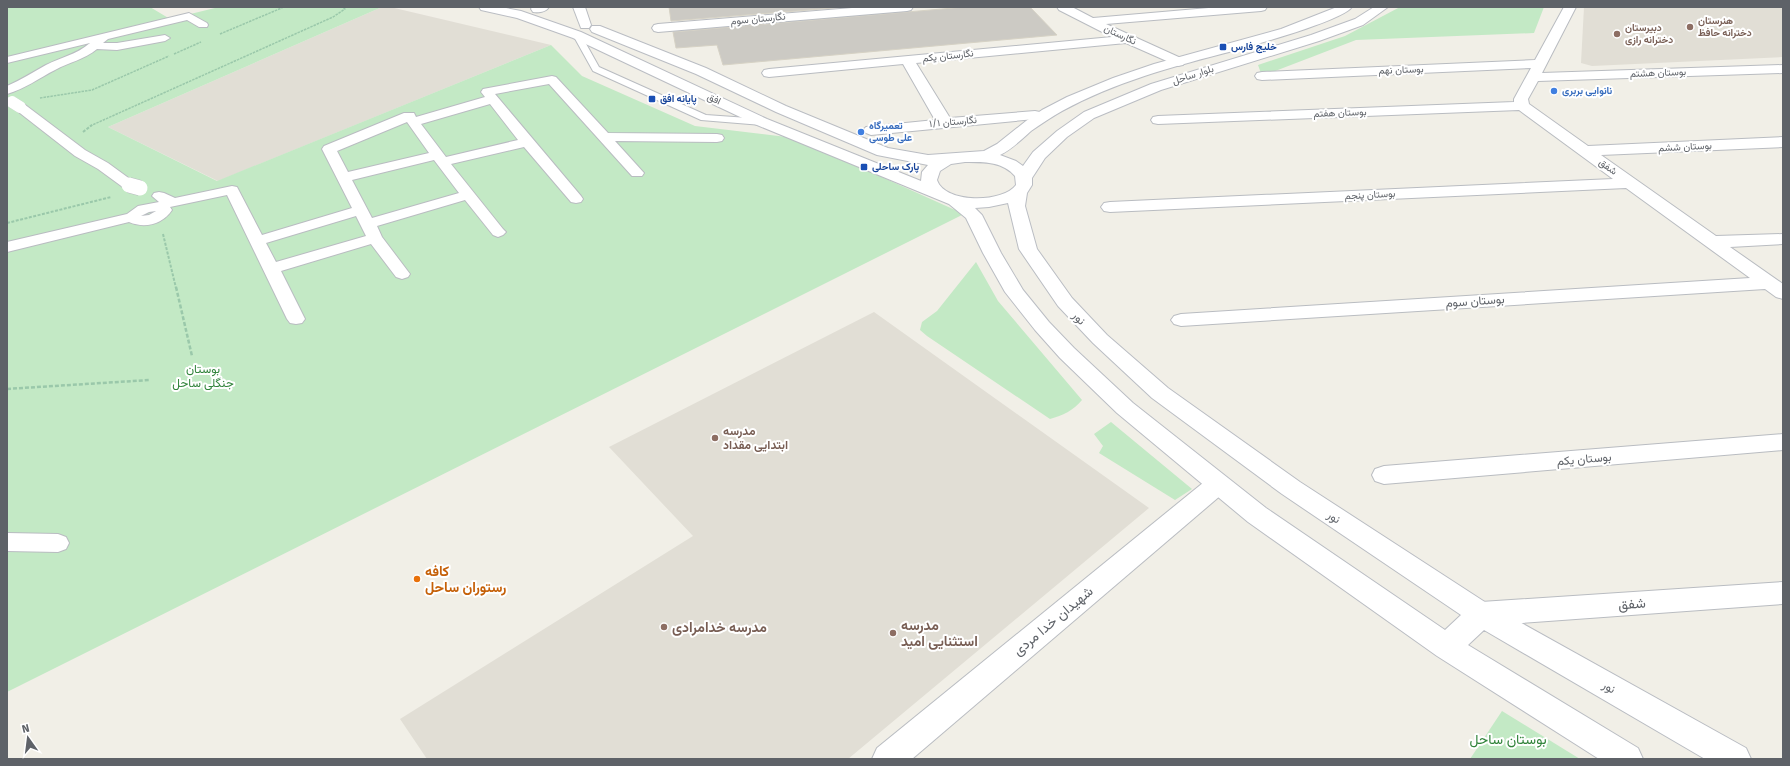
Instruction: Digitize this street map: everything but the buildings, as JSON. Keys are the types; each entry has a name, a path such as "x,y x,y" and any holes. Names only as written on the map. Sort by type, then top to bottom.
{"street":[{"name":"افق","path":"485,7 532,10 581,30 702,71 781,109 883,152 928,160 981,157"},
{"path":"579,7 581,30"},
{"name":"نگارستان سوم","path":"658,28 907,7"},
{"name":"نگارستان","path":"1063,7 1091,22 1178,62"},
{"path":"1091,22 1261,7"},
{"name":"بلوار ساحل","path":"981,157 995,153 1007,145 1030,125 1056,108 1099,88 1178,62 1293,29 1331,15 1346,7"},
{"name":"بلوار ساحل","path":"1022,184 1039,155 1062,134 1089,115 1156,87 1315,38 1359,22 1382,7"},
{"path":"1522,106 1521,99 1570,7"},
{"path":"7,60 108,34 190,16 203,25"},
{"path":"152,39 153,24"},
{"name":"افق","path":"581,30 762,122 948,198"},
{"path":"26,71 51,67 84,54 108,34"},
{"path":"30,54 49,56 94,47 108,48 152,39 166,38"},
{"name":"نگارستان یکم","path":"769,73 1127,39"},
{"path":"89,63 92,59 108,48"},
{"path":"7,90 26,71 30,54"},
{"path":"907,60 945,123"},
{"name":"بوستان هشتم","path":"1536,71 1783,69"},
{"name":"بوستان نهم","path":"1262,76 1536,71"},
{"path":"576,199 527,142 487,92 552,80 637,173"},
{"path":"414,122 493,99"},
{"path":"13,103 80,153 135,186 157,206"},
{"name":"بوستان هفتم","path":"1158,120 1522,106"},
{"name":"شفق","path":"1522,106 1776,288"},
{"name":"نگارستان ۱/۱","path":"871,130 1035,115"},
{"path":"402,274 367,224 329,149 410,116 440,158 498,232"},
{"path":"604,137 717,138"},
{"path":"343,178 527,142"},
{"name":"بوستان ششم","path":"1586,151 1783,142"},
{"path":"948,198 968,203 998,202 1010,198 1022,184 1018,170 1009,164 996,159 981,157"},
{"path":"951,159 939,164 931,170 928,176 928,183 973,215 992,253 1015,292 1057,342 1124,408 1257,515 1447,647 1627,759"},
{"name":"بوستان پنجم","path":"1110,207 1630,183"},
{"name":"نور","path":"1022,184 1016,206 1028,250 1065,302 1100,339 1160,392 1291,488 1481,614 1735,759"},
{"path":"7,247 132,217 135,220 143,221 157,206 232,190 296,319"},
{"path":"257,241 367,224 468,194"},
{"path":"271,269 367,224"},
{"path":"1713,242 1783,239"},
{"name":"بوستان سوم","path":"1181,320 1776,288"},
{"name":"بوستان یکم","path":"1384,475 1783,442"},
{"name":"شهیدان خدا مردی","path":"888,759 1218,484"},
{"path":"7,542 58,544"},
{"name":"شفق","path":"1481,614 1783,593"},
{"path":"1447,647 1481,614"}],"lane":[{"path":"581,30 596,69 704,118 762,122"}],"path":[{"path":"216,36 284,7"},
{"path":"82,134 88,127 333,17 342,12 344,9 342,7"},
{"path":"39,99 92,90 202,42"},
{"path":"7,223 112,197"},
{"path":"157,206 192,356"},
{"path":"7,389 149,380"}],"shaded area":[{"path":"382,7 390,7 551,45 218,181 108,127"},
{"path":"1584,7 1783,7 1783,57 1592,66 1581,63"},
{"path":"874,312 1149,508 848,759 427,759 400,719 693,536 609,447"}],"green space":[{"name":"بوستان جنگلی ساحل","path":"7,7 150,7 170,19 219,7 382,7 108,127 217,181 551,45 582,76 695,126 795,138 964,214 7,692"},
{"path":"1400,7 1544,7 1534,33 1356,40 1262,76 1258,65 1345,36"},
{"path":"976,262 998,301 1082,400 1071,410 1050,419 920,330 922,322 937,311"},
{"path":"1111,422 1192,489 1175,500 1099,453 1103,446 1094,434"},
{"name":"بوستان ساحل","path":"1502,711 1580,759 1470,759"}],"place":[{"name":"هنرستان دخترانه حافظ","path":"1690,27"},
{"name":"دبیرستان دخترانه رازی","path":"1617,34"},
{"name":"خلیج فارس","path":"1223,47"},
{"name":"نانوایی بربری","path":"1554,91"},
{"name":"پایانه افق","path":"652,99"},
{"name":"تعمیرگاه علی طوسی","path":"861,132"},
{"name":"پارک ساحلی","path":"864,167"},
{"name":"مدرسه ابتدایی مقداد","path":"715,438"},
{"name":"کافه رستوران ساحل","path":"417,579"},
{"name":"مدرسه خدامرادی","path":"664,627"},
{"name":"مدرسه استثنایی امید","path":"893,633"}]}
